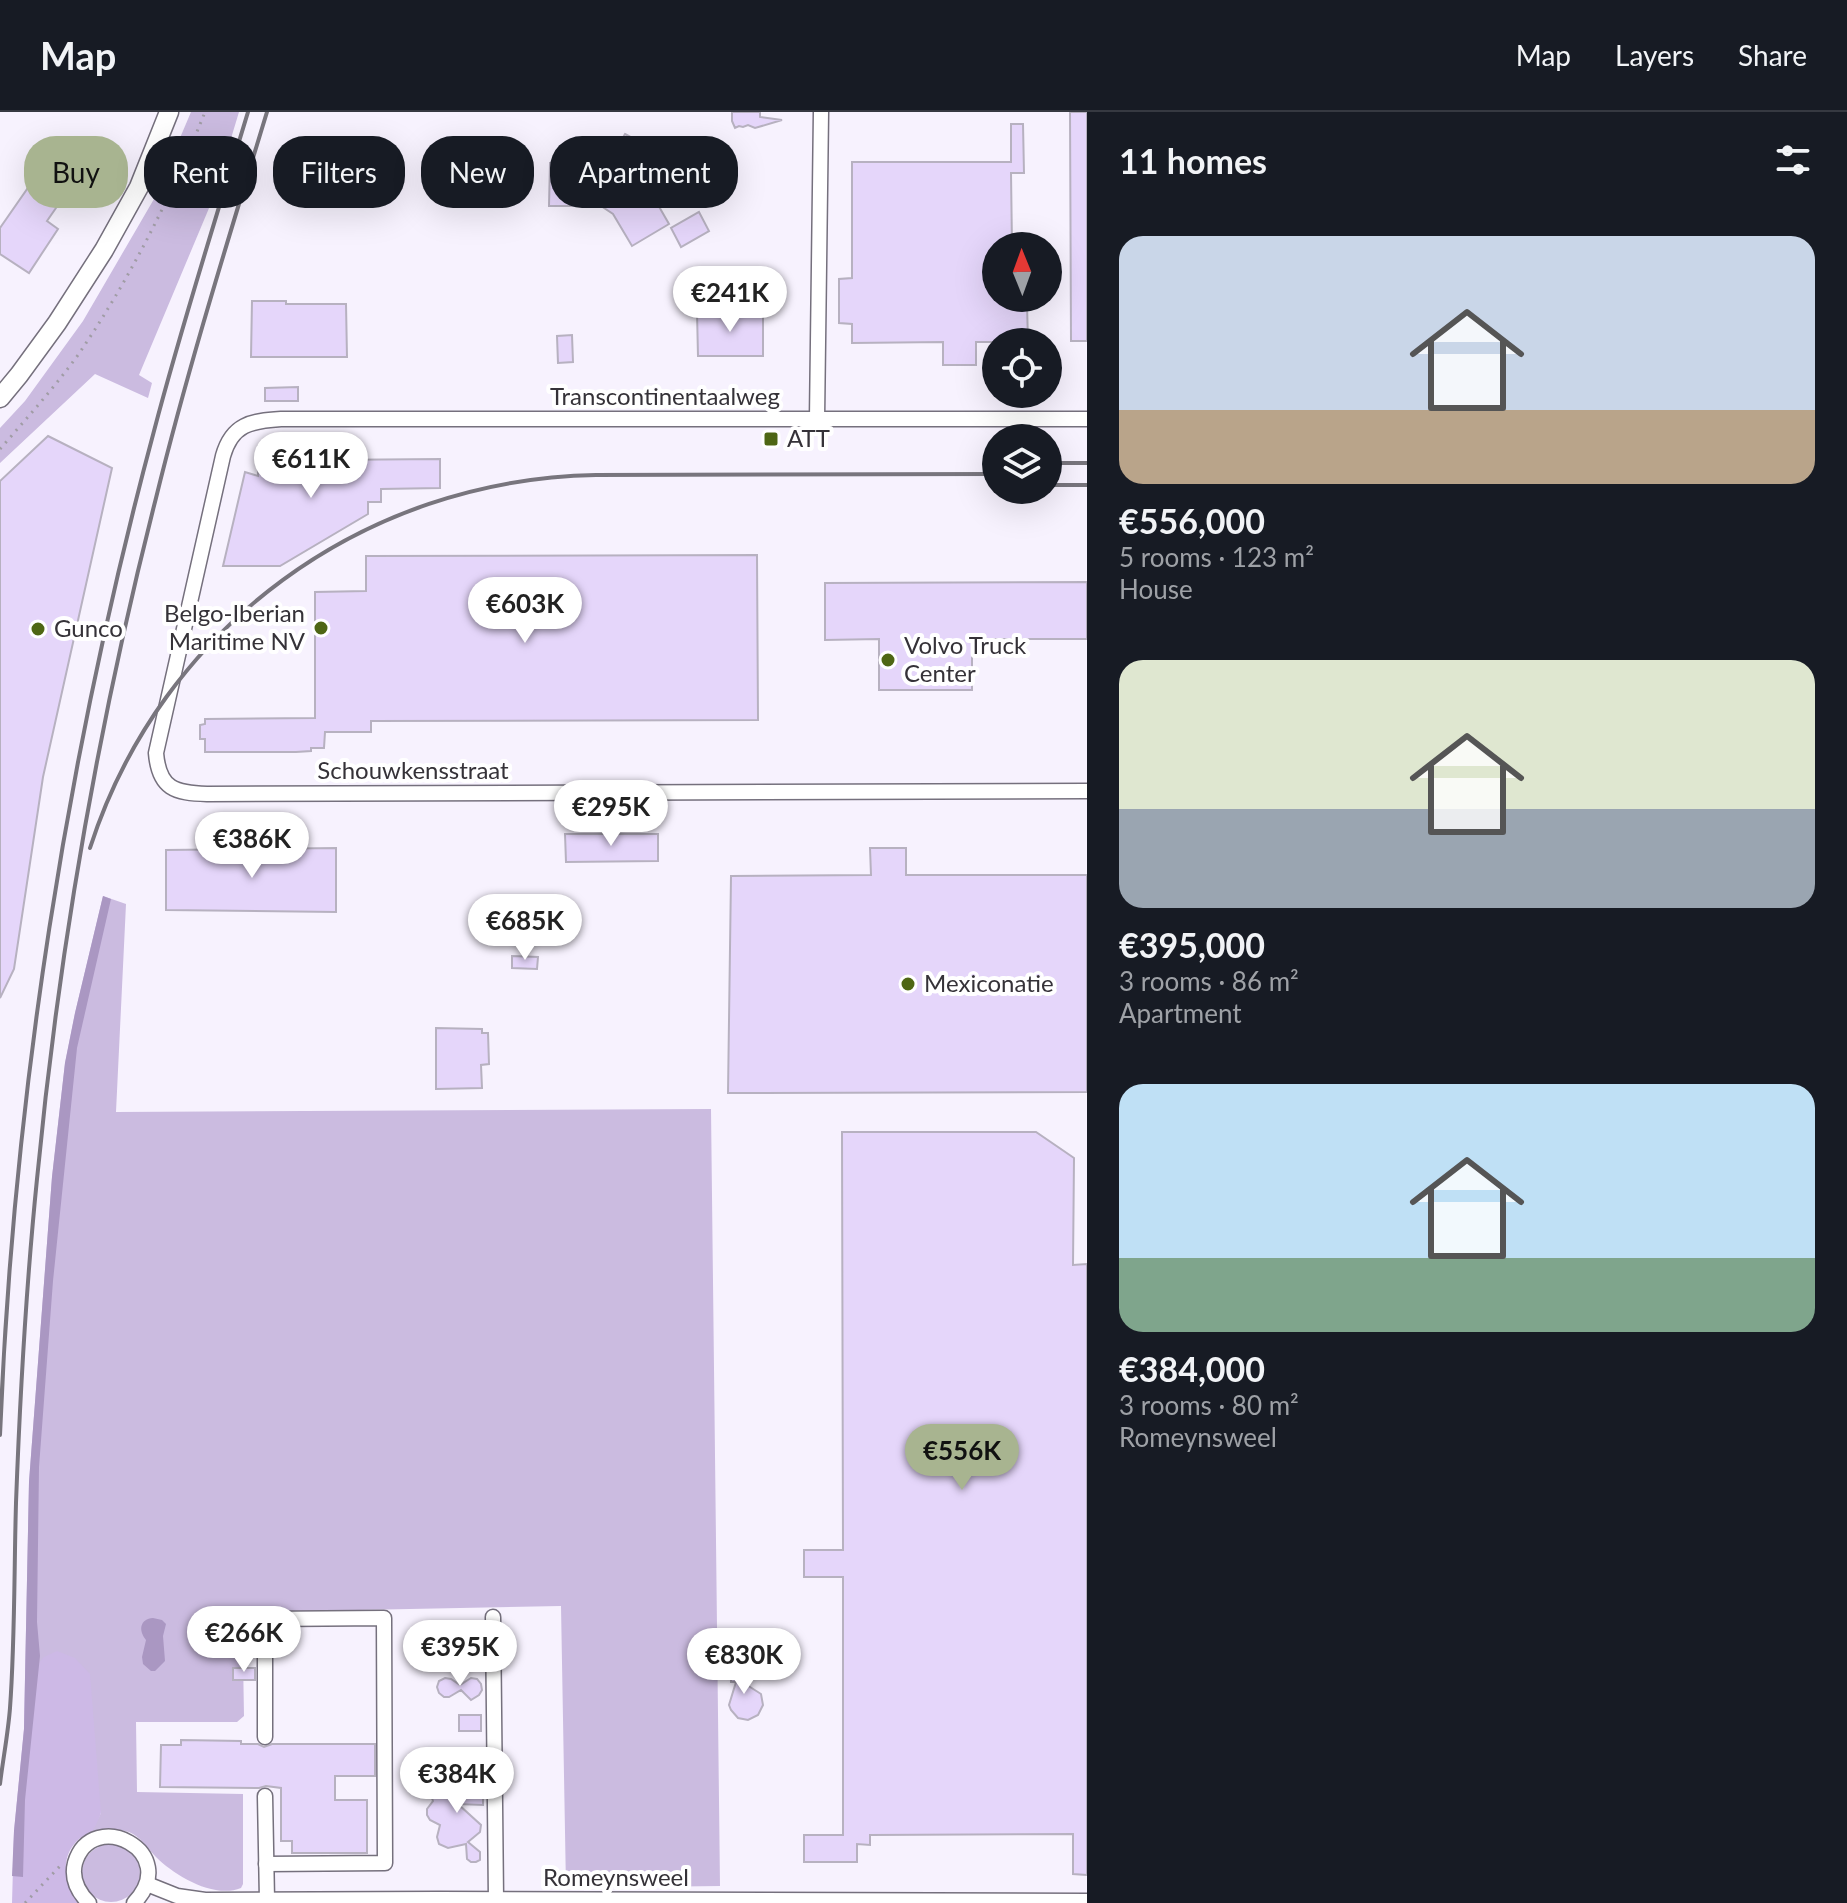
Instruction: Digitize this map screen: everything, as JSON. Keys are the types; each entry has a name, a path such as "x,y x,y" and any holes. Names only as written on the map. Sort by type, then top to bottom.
{"main road":[{"path":"0,398 57,323 104,250 139,187 169,112"}],"street":[{"path":"817,419 821,112"},
{"name":"Transcontinentaalweg","path":"245,425 281,419 1087,419"},
{"name":"Schouwkensstraat","path":"245,425 227,443 223,456 156,753 159,774 173,789 207,794 1087,791"},
{"path":"493,1617 496,1899"},
{"path":"265,1737 265,1619 384,1618 385,1863 266,1864"},
{"path":"265,1796 267,1900"},
{"path":"89,1903 75,1883 75,1863 83,1848 105,1836 129,1841 146,1859 147,1884 134,1903"},
{"name":"Romeynsweel","path":"147,1884 191,1900 1087,1901"}],"path":[{"path":"0,449 78,355 118,290 155,226 205,112"},
{"path":"25,1903 61,1865 75,1863"}],"shaded area":[{"path":"191,112 239,112 232,136 181,136"},
{"path":"149,208 209,208 139,375 152,383 148,398 95,374 0,463 0,428 25,401 83,321"},
{"path":"103,896 126,904 116,1112 711,1109 720,1886 566,1888 561,1606 259,1612 259,1657 243,1658 244,1716 237,1722 136,1722 137,1792 243,1794 241,1888 230,1891 207,1888 184,1878 129,1832 91,1832 101,1813 25,1677 29,1482 52,1177 65,1063"},
{"path":"103,896 111,899 77,1048 53,1281 39,1467 37,1622 40,1656 25,1800 23,1877 12,1876 24,1729 29,1482 52,1177 65,1063"},
{"path":"153,1618 166,1624 163,1636 165,1661 151,1671 143,1664 146,1640 141,1629 145,1620"},
{"path":"57,1651 75,1658 90,1674 101,1813 92,1831 76,1842 67,1856 66,1872 78,1903 12,1903 25,1677 44,1657"},
{"path":"111,1844 122,1846 131,1853 138,1862 138,1884 131,1893 122,1900 111,1902 100,1900 91,1893 84,1884 82,1873 84,1862 91,1853 100,1846"}],"building":[{"path":"732,112 760,112 760,117 782,120 755,128 748,125 735,128"},
{"path":"1070,112 1087,112 1087,341 1071,341"},
{"path":"1011,124 1023,124 1024,173 1011,173 1012,232 982,232 982,312 1027,312 1028,328 982,328 982,342 976,342 976,365 943,365 943,342 852,343 852,324 839,323 839,279 852,278 852,162 1011,162"},
{"path":"24,194 24,208 56,208 47,221 58,229 29,273 0,254 0,228"},
{"path":"604,208 660,208 669,224 632,246 613,214"},
{"path":"699,212 709,231 681,247 671,228"},
{"path":"252,301 346,304 347,357 251,357"},
{"path":"697,312 763,312 763,356 698,356"},
{"path":"572,335 573,362 558,363 557,336"},
{"path":"298,387 298,401 265,401 265,388"},
{"name":"Gunco","path":"48,436 112,468 43,777 14,969 0,998 0,481"},
{"path":"325,444 325,460 440,459 440,488 381,489 381,502 368,502 368,514 280,566 223,566 245,472 258,476 258,446"},
{"path":"757,555 758,720 371,721 371,732 325,732 324,748 296,752 205,752 205,739 200,739 200,725 205,724 205,719 315,718 315,592 366,591 366,556"},
{"path":"1087,582 1087,639 972,639 972,690 879,690 879,639 825,640 825,583"},
{"path":"565,834 658,834 658,861 566,862"},
{"path":"336,848 336,912 166,910 166,850"},
{"name":"Mexiconatie","path":"870,848 906,848 906,875 1087,875 1087,1092 728,1093 731,876 871,875"},
{"path":"512,956 538,957 537,969 512,968"},
{"path":"436,1028 482,1029 482,1033 488,1033 489,1064 481,1065 482,1088 436,1089"},
{"path":"842,1132 1036,1132 1074,1158 1073,1265 1087,1264 1087,1875 1073,1874 1073,1834 870,1835 870,1845 857,1844 857,1862 804,1862 804,1835 843,1835 843,1577 804,1577 804,1550 843,1550"},
{"path":"746,1658 747,1685 761,1694 763,1705 758,1715 748,1720 738,1718 729,1705 736,1682 731,1682 731,1669 742,1669"},
{"path":"233,1668 255,1668 255,1680 233,1680"},
{"path":"445,1678 460,1685 471,1678 477,1679 482,1690 471,1700 461,1690 444,1697 437,1687 439,1681"},
{"path":"459,1715 481,1715 481,1731 459,1731"},
{"path":"181,1740 241,1741 241,1744 264,1747 272,1744 375,1744 375,1776 335,1776 335,1800 367,1800 367,1853 292,1853 292,1841 281,1841 281,1788 160,1787 161,1745 181,1745"},
{"path":"461,1773 472,1774 472,1784 483,1784 483,1805 458,1804 481,1825 480,1832 468,1842 480,1852 480,1860 476,1862 467,1859 466,1844 448,1848 439,1844 440,1825 427,1815 433,1801 431,1788 436,1786 444,1790 461,1784"}],"railway":[{"path":"0,1435 17,1182 49,928 70,802 123,553 154,431 248,112"},
{"path":"0,1784 12,1682 18,1462 30,1260 46,1093 69,922 99,751 135,582 181,401 267,112"},
{"path":"1062,463 1087,463"},
{"path":"90,848 123,769 166,697 220,634 283,580 353,537 429,504 511,483 596,475 982,474"},
{"path":"1062,485 1087,485"}],"place":[{"name":"ATT","path":"771,439"},
{"name":"Belgo-Iberian Maritime NV","path":"321,628"},
{"name":"Gunco","path":"38,629"},
{"name":"Volvo Truck Center","path":"888,660"},
{"name":"Mexiconatie","path":"908,984"}]}
